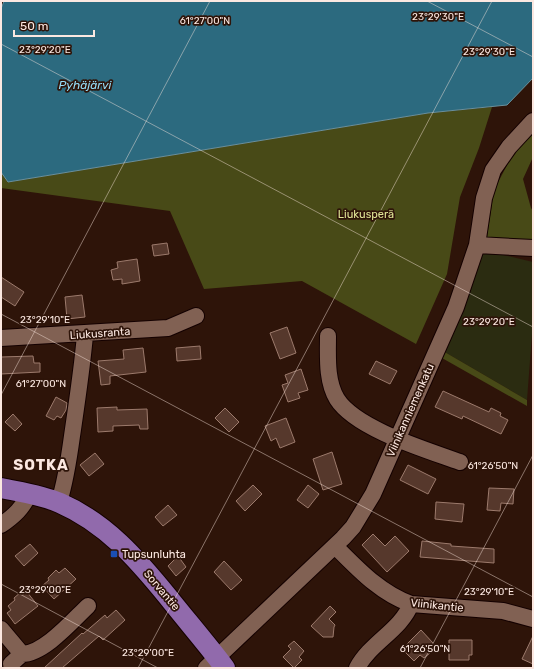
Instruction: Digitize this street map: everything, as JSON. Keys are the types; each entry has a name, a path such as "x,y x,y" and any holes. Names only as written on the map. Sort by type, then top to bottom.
{"main road":[{"name":"Sorvantie","path":"1,488 59,502 96,523 122,545 216,664"}],"street":[{"name":"Viinikanniemenkatu","path":"216,664 353,527 367,504 398,439 456,307 477,245 482,208 493,170 509,147 533,121"},
{"path":"477,245 533,248"},
{"name":"Liukusranta","path":"1,338 85,335 168,328 196,316"},
{"path":"59,502 64,486 75,419 82,372 85,335"},
{"path":"328,336 328,362 337,398 358,419 398,439 460,462"},
{"path":"1,525 14,516 24,506 29,494"},
{"name":"Viinikantie","path":"335,546 380,588 395,598 411,604 503,611 533,618"},
{"path":"357,668 367,654 405,615 411,604"},
{"path":"1,629 16,659 42,647 88,606"}],"green space":[{"name":"Liukusperä","path":"492,107 479,148 460,197 447,274 416,344 302,281 204,289 170,211 1,188 1,172 8,182 428,113"},
{"path":"533,130 533,157 523,179 533,211 533,240 487,237 494,190 516,148"},
{"path":"482,250 533,262 533,321 527,400 443,351"},
{"path":"443,351 527,400 527,406 442,358"}],"water":[{"name":"Pyhäjärvi","path":"4,1 533,1 533,78 507,105 428,113 8,182 1,172 1,9"}],"building":[{"path":"167,243 169,254 154,256 152,245"},
{"path":"137,259 140,281 122,284 122,279 113,280 111,270 118,268 117,262"},
{"path":"1,277 24,292 15,306 1,297"},
{"path":"82,295 85,317 67,319 65,297"},
{"path":"287,327 296,353 280,359 270,333"},
{"path":"200,346 201,359 177,361 176,348"},
{"path":"143,348 146,372 110,376 110,384 101,385 98,361 124,359 123,350"},
{"path":"33,356 34,363 40,363 40,372 1,374 1,357"},
{"path":"376,361 397,371 390,384 369,374"},
{"path":"301,369 308,390 298,393 300,398 288,402 282,385 288,383 285,375"},
{"path":"443,391 489,412 491,408 501,413 500,416 508,420 501,434 463,416 462,419 435,407"},
{"path":"56,397 67,403 66,410 61,418 57,416 54,420 46,416"},
{"path":"117,407 117,410 147,409 148,429 140,429 139,425 113,426 113,431 98,432 97,408"},
{"path":"225,408 239,422 229,432 215,418"},
{"path":"13,414 22,424 15,431 5,422"},
{"path":"286,418 295,442 280,448 276,438 271,441 265,426"},
{"path":"332,452 342,484 323,490 313,459"},
{"path":"95,453 104,464 89,476 80,465"},
{"path":"408,465 436,479 428,494 400,480"},
{"path":"253,485 262,494 245,511 236,501"},
{"path":"308,485 319,494 308,508 297,500"},
{"path":"489,488 514,489 513,504 501,503 500,511 487,510"},
{"path":"436,502 464,504 462,522 435,519"},
{"path":"168,505 177,515 163,526 155,517"},
{"path":"373,534 385,546 395,536 409,551 387,572 362,545"},
{"path":"422,541 451,544 451,546 494,549 494,563 420,557"},
{"path":"30,544 38,553 24,566 15,556"},
{"path":"178,556 186,567 176,576 168,566"},
{"path":"224,561 242,580 231,590 214,572"},
{"path":"65,568 76,579 54,599 42,586 49,580 48,578 56,570 59,573"},
{"path":"21,592 23,595 27,592 38,606 15,624 7,613 11,610 8,606"},
{"path":"330,606 336,612 329,619 335,625 333,637 323,637 311,626"},
{"path":"116,610 125,620 103,640 99,636 62,668 44,668 82,633 83,634 105,615 107,618"},
{"path":"421,630 433,643 427,649 430,653 424,658 420,655 414,661 402,649"},
{"path":"533,636 533,664 522,659"},
{"path":"449,640 472,640 472,655 469,655 469,660 449,660"},
{"path":"294,641 304,651 299,657 302,660 294,668 283,657 291,649 288,646"}],"place":[{"name":"Tupsunluhta","path":"114,554"}],"district":[{"name":"SOTKA","path":"41,465"}]}
